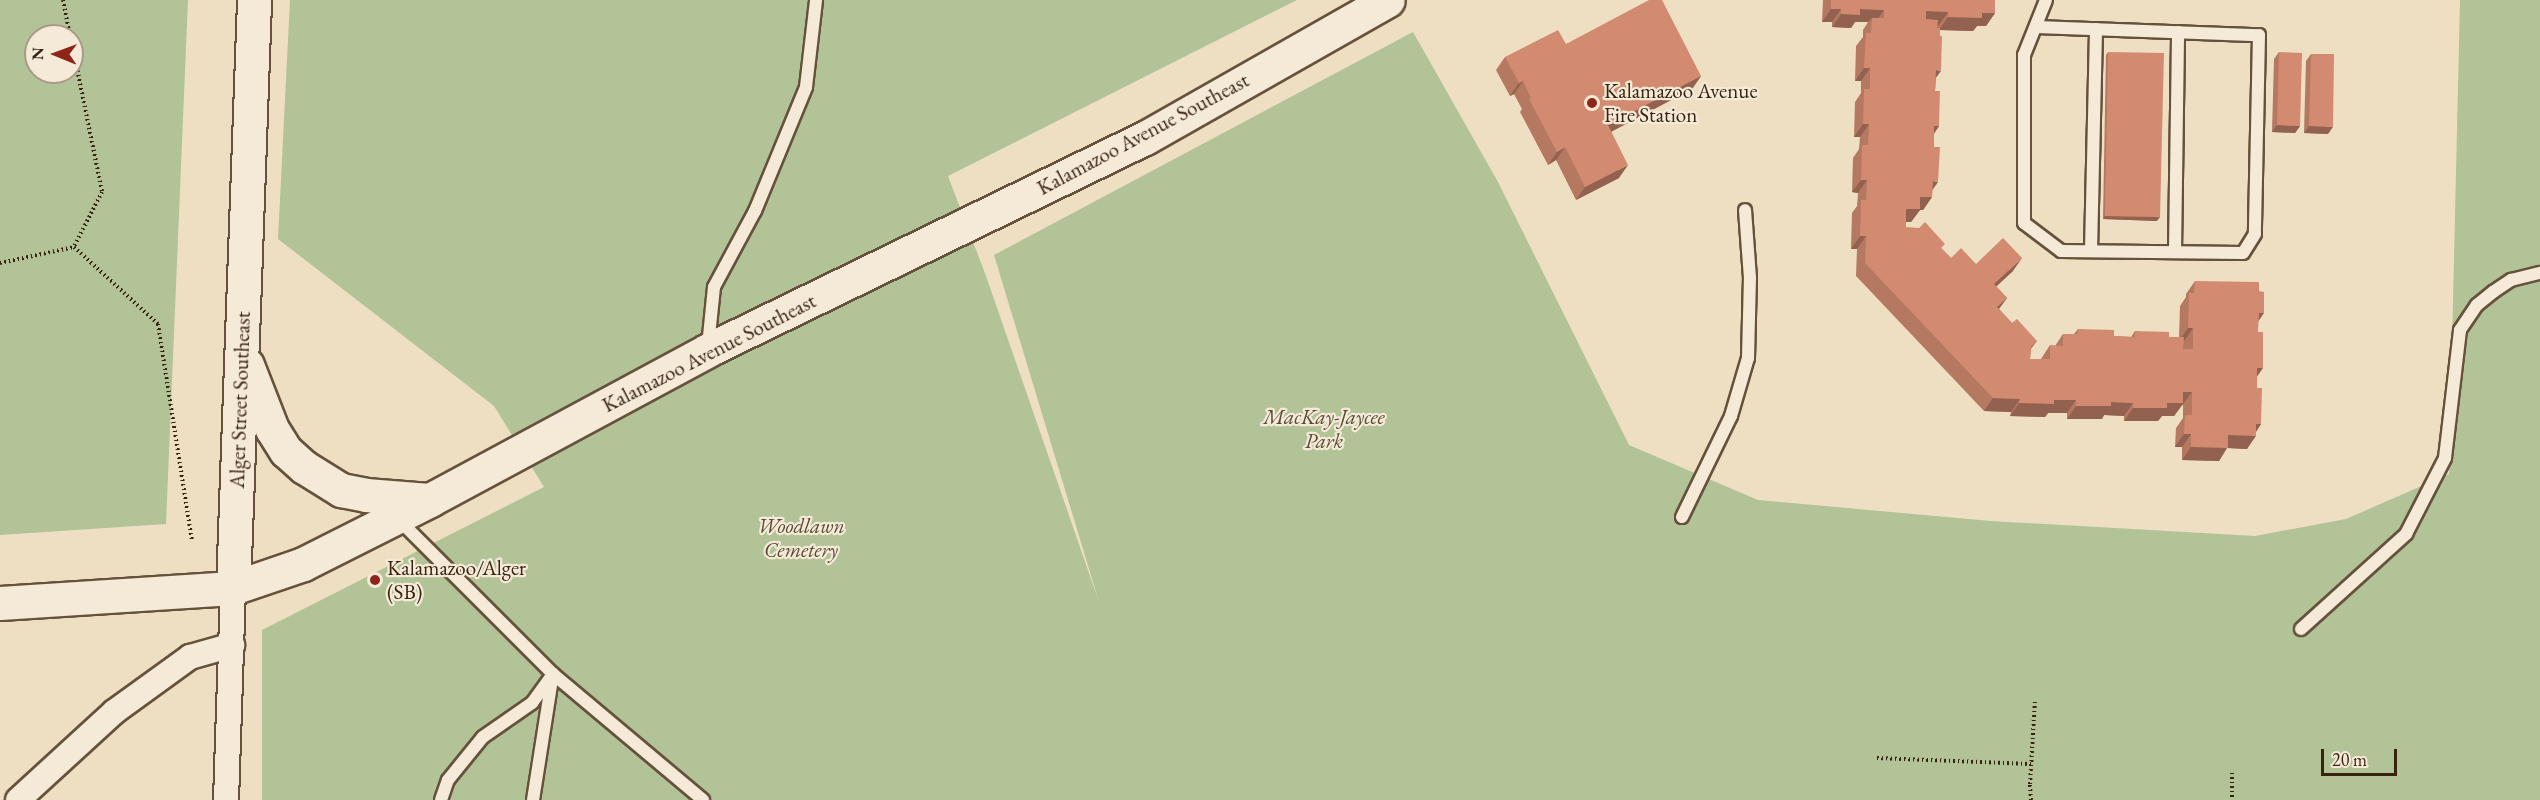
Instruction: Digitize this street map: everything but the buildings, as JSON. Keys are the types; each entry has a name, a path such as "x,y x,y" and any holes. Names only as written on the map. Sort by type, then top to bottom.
{"main road":[{"name":"Alger Street Southeast","path":"233,588 254,0"},
{"name":"Kalamazoo Avenue Southeast","path":"0,603 233,588 303,564 430,500 708,350 1145,138 1388,0"},
{"path":"242,350 272,429 286,451 304,467 341,490 366,495 430,500"}],"street":[{"name":"Alger Street Southeast","path":"226,800 233,588"},
{"path":"18,800 114,712 190,657 232,645"}],"lane":[{"path":"708,350 714,287 755,211 806,87 816,0"},
{"path":"2036,27 2259,35 2255,234 2242,253 2061,251 2024,223 2024,55 2046,0"},
{"path":"2091,251 2096,29"},
{"path":"2175,252 2178,32"},
{"path":"1682,517 1731,416 1748,358 1750,278 1745,210"},
{"path":"2301,628 2406,534 2445,458 2460,330 2477,305 2493,292 2511,280 2540,273"},
{"path":"396,517 553,674 703,800"},
{"path":"441,800 448,780 483,737 532,702 553,674"},
{"path":"533,800 553,674"}],"path":[{"path":"63,0 68,24"},
{"path":"74,247 102,192 80,84"},
{"path":"0,262 74,247"},
{"path":"74,247 158,324 192,541"},
{"path":"2031,800 2036,699"},
{"path":"1877,758 2031,764"},
{"path":"2232,773 2232,800"}],"green space":[{"path":"0,0 188,0 166,524 0,535"},
{"path":"290,0 1297,0 948,176 986,276 1099,602 994,255 1413,32 1498,182 1629,445 1758,500 1991,521 2255,536 2346,519 2449,474 2460,0 2540,0 2540,800 262,800 262,630 544,487 494,406 278,239"}],"place":[{"name":"Kalamazoo Avenue Fire Station","path":"1592,103"},
{"name":"Kalamazoo/Alger (SB)","path":"375,580"}],"park label":[{"name":"MacKay-Jaycee Park","path":"1324,429"},
{"name":"Woodlawn Cemetery","path":"801,538"}]}
